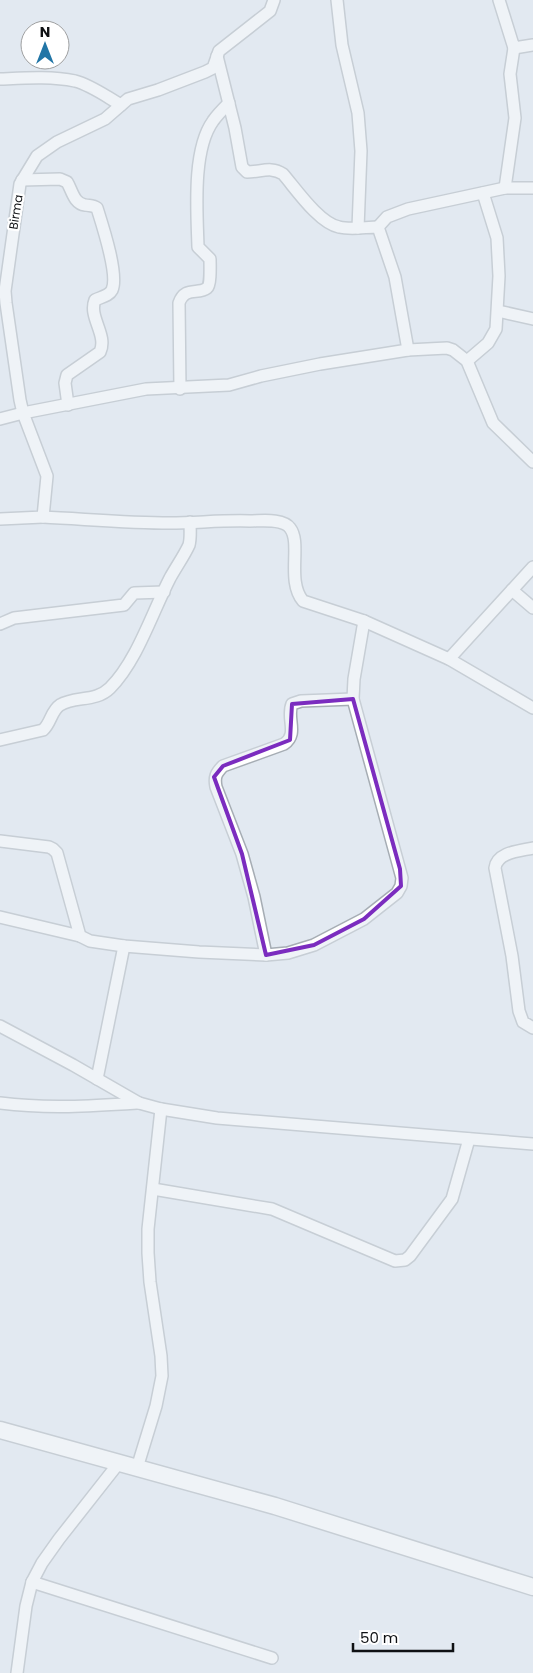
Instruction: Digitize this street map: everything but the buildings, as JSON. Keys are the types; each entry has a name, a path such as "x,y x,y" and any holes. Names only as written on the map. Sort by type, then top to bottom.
{"main road":[{"path":"0,1430 275,1506 533,1587"}],"street":[{"name":"Birma","path":"43,517 46,476 23,413 2,291 22,180 37,156 58,142 104,119 134,96 158,90 213,68 217,56 223,47 270,11 274,0"},
{"path":"337,0 342,45 358,113 362,150 358,228"},
{"path":"499,0 514,48 510,74 515,118 505,188"},
{"path":"514,48 533,45"},
{"path":"217,56 244,170 247,172 265,169 277,170 283,174 317,213 328,222 339,227 378,227 387,217 401,211 505,188 533,188"},
{"path":"0,79 45,78 76,82 121,105"},
{"path":"180,389 179,303 186,294 206,288 210,284 210,259 198,247 197,192 201,151 206,133 212,121 229,104"},
{"path":"22,180 60,179 67,182 80,204 97,208 108,240 114,283 110,293 95,300 94,307 101,334 102,348 100,352 67,375 65,383 68,405"},
{"path":"467,361 488,343 492,337 496,329 498,311 500,276 497,238 483,193"},
{"path":"378,227 395,278 408,350"},
{"path":"498,311 533,319"},
{"path":"0,420 23,413 146,390 229,385 261,376 312,366 408,350 447,348 453,350 467,361 493,423 533,462"},
{"path":"0,519 43,517 168,523 238,520 275,521 289,526 293,534 295,586 298,596 307,604 364,621 449,660 533,708"},
{"path":"0,740 42,730 59,706 96,696 110,688 123,673 190,543 190,522"},
{"path":"449,660 533,567"},
{"path":"512,590 533,608"},
{"path":"0,624 14,618 124,605 134,593 164,592"},
{"path":"0,917 80,936 90,941 124,946 266,956 288,953 314,946 364,919 397,893 401,886 402,878 400,869 353,699 354,679 364,621"},
{"path":"266,956 254,897 242,854 216,787 214,777 223,766 284,744 290,740 292,734 290,708 292,704 301,701 353,699"},
{"path":"0,841 49,847 58,853 80,936"},
{"path":"533,848 510,853 498,859 495,868 512,956 519,1011 523,1022 533,1028"},
{"path":"97,1079 124,946"},
{"path":"0,1026 139,1103 161,1109 217,1118 533,1144"},
{"path":"0,1103 25,1106 80,1107 139,1103"},
{"path":"136,1468 156,1406 162,1376 148,1253 148,1229 161,1109"},
{"path":"153,1189 272,1209 401,1262 410,1256 452,1199 469,1139"},
{"path":"16,1673 26,1606 32,1582 59,1538 118,1464"},
{"path":"32,1582 272,1658"}],"highlighted area":[{"path":"353,699 400,869 401,886 364,919 314,945 266,955 242,854 214,777 223,766 290,740 292,704"}]}
